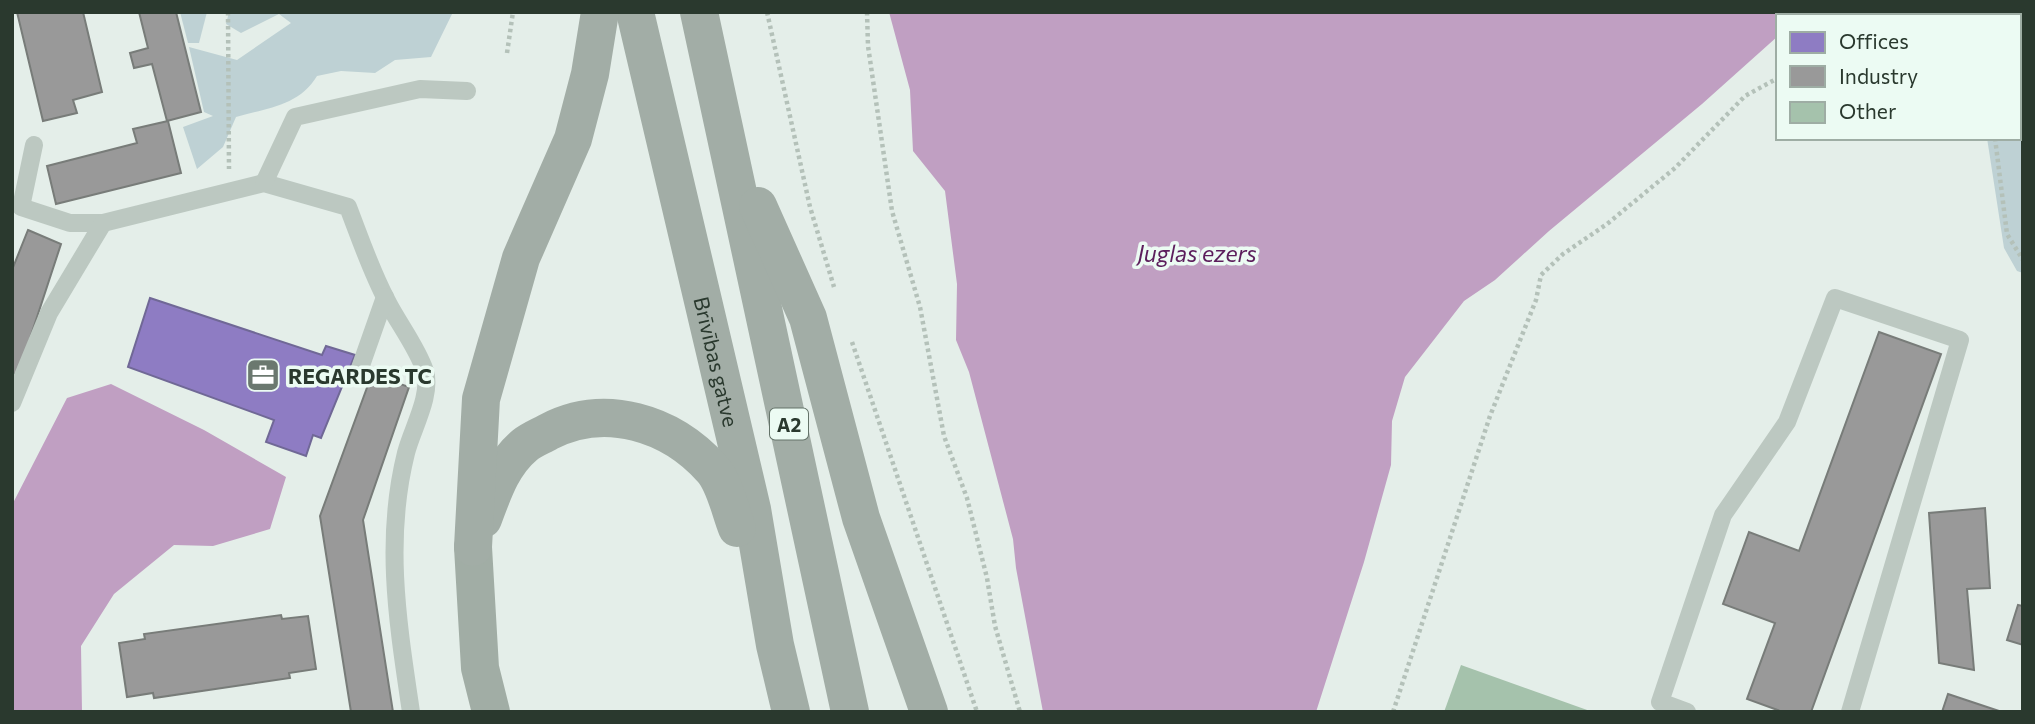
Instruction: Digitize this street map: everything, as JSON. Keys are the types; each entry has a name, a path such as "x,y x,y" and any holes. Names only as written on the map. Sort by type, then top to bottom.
{"highway":[{"path":"472,547 481,399 522,258 573,139 590,74 600,12"},
{"name":"Brīvības gatve","path":"635,12 752,509 775,645 791,712"},
{"name":"A2","path":"699,12 850,712"},
{"path":"727,137 808,318 861,518 929,712"},
{"path":"472,547 499,476 525,444 564,424 608,416 649,425 682,442 715,471 740,535 749,587 775,645"}],"main road":[{"path":"472,547 480,668 491,712"}],"lane":[{"path":"264,183 295,117 420,89 467,91"},
{"path":"34,145 17,210 70,223 103,223 229,189 264,183 348,207 385,297 425,372 426,390 406,454 395,517 392,559 395,606 411,712"},
{"path":"12,403 49,313 103,223"},
{"path":"359,371 385,297"},
{"path":"1687,712 1660,702 1723,516 1787,422 1835,298 1961,340 1850,712"}],"path":[{"path":"228,12 229,189"},
{"path":"507,53 513,12"},
{"path":"767,12 810,207 835,289"},
{"path":"867,12 868,46 892,211 920,307 944,436 967,498 995,626 1020,712"},
{"path":"1393,712 1490,416 1536,300 1541,275 1563,254 1607,224 1675,169 1745,96 1776,79"},
{"path":"1995,140 2007,234 2023,260"},
{"path":"851,340 977,712"}],"shaded area":[{"path":"180,12 207,12 199,43 188,43"},
{"path":"229,12 453,12 431,57 395,60 375,73 341,71 317,76 310,86 292,100 236,117 223,147 197,169 183,127 213,116 204,112 189,47 237,60 291,23 279,14 241,33 226,24"},
{"path":"2023,12 2023,273 2017,271 2004,248 1987,140 2021,140 2021,14 1968,14"}],"water":[{"name":"Juglas ezers","path":"889,12 1807,12 1776,14 1776,38 1495,280 1464,301 1405,377 1392,421 1391,465 1364,562 1316,712 1043,712 1013,539 969,372 956,340 957,284 945,191 913,151 910,90"},
{"path":"111,384 204,430 286,477 270,529 213,546 174,545 114,594 81,646 82,712 12,712 12,505 67,398"}],"building: Offices":[{"path":"150,298 322,355 326,346 355,355 321,438 313,435 306,456 266,442 274,420 128,367"}],"building: Industry":[{"path":"17,12 83,12 102,92 73,100 77,113 43,121"},
{"path":"139,12 176,12 201,112 167,121 152,64 134,68 130,53 148,48"},
{"path":"168,121 181,173 56,204 47,166 137,143 133,129"},
{"path":"28,230 61,244 18,375 12,373 12,270"},
{"path":"1879,332 1941,354 1811,712 1783,712 1747,699 1775,623 1723,604 1749,532 1799,551"},
{"path":"372,374 409,387 363,520 393,712 351,712 320,516"},
{"path":"1985,508 1990,588 1967,589 1974,670 1939,663 1929,513"},
{"path":"2018,605 2023,606 2023,645 2007,640"},
{"path":"281,615 282,619 308,616 316,669 289,673 290,678 154,698 153,693 127,697 119,643 145,639 144,634"},
{"path":"1948,694 2002,712 1942,712"}],"building: Other":[{"path":"1461,665 1590,711 1590,712 1444,712"}],"place":[{"name":"REGARDES TC","path":"263,375"}]}
